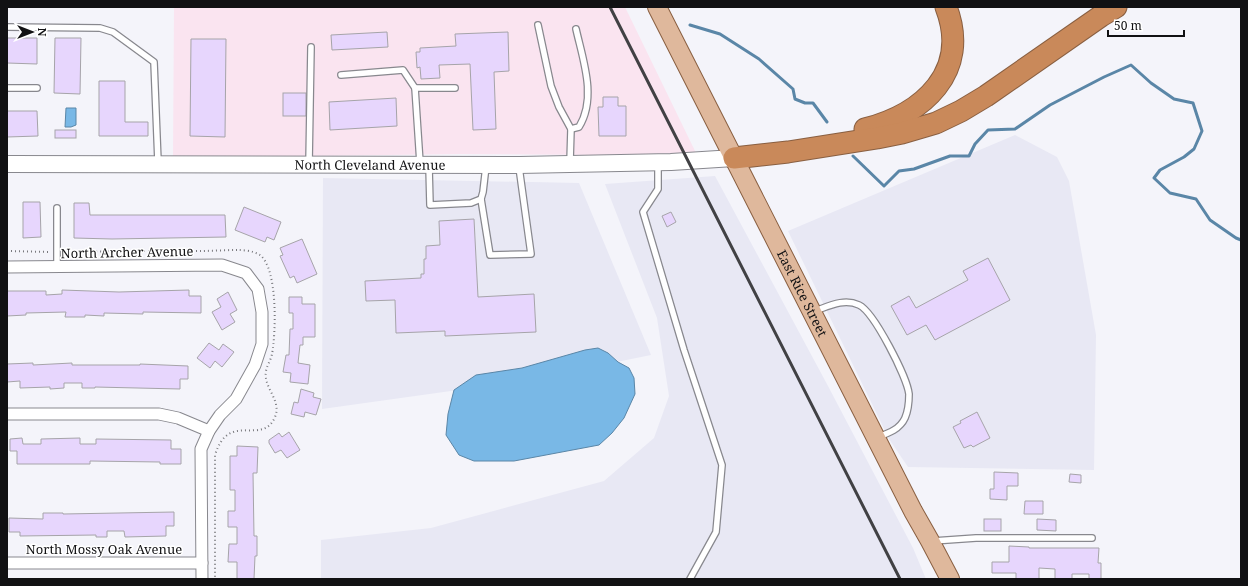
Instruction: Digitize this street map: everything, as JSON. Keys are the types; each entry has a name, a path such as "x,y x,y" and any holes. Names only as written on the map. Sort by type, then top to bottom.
{"highway":[{"path":"734,158 752,148 771,142 860,130 879,125 898,118 921,103 941,82 950,60 953,36 951,21 946,7"},
{"path":"734,158 788,152 877,138 902,133 936,122 961,112 1116,7"}],"main road":[{"name":"East Rice Street","path":"657,7 913,511 950,579"}],"street":[{"name":"North Cleveland Avenue","path":"7,164 519,165 658,162 734,158"},
{"name":"North Archer Avenue","path":"7,267 222,265 246,273 258,289 262,312 262,344 255,365 236,400 220,415 208,431"},
{"path":"7,414 159,414 178,418 208,431 201,449 202,579"},
{"name":"North Mossy Oak Avenue","path":"7,563 202,563"}],"lane":[{"path":"538,25 551,86 558,107 570,130 570,164"},
{"path":"7,27 100,28 113,32 154,62 158,165"},
{"path":"570,130 580,127 587,108 587,82 576,30"},
{"path":"309,165 311,47"},
{"path":"341,75 404,70 415,88 430,205 472,203 481,199"},
{"path":"7,88 37,88"},
{"path":"415,88 455,88"},
{"path":"658,162 658,189 643,212 684,350 722,465 716,532 690,579"},
{"path":"486,165 481,199 490,255 531,254 519,165"},
{"path":"57,208 57,267"},
{"path":"813,312 840,302 854,303 868,312 880,328 906,382 909,394 905,418 900,425 892,432 876,438"},
{"path":"930,541 976,538 1092,538"}],"path":[{"path":"7,251 57,252 236,250 250,251 260,255 267,264 273,283 275,313 274,344 272,355 266,370 266,380 275,399 277,410 273,420 265,427 256,431 243,430 230,432 223,437 218,446 215,455 215,579"}],"shaded area":[{"path":"174,7 625,7 696,153 594,155 460,154 173,158"},
{"path":"1015,135 1057,157 1069,181 1096,335 1094,470 908,467 889,439 788,231"},
{"path":"715,176 913,548 926,579 321,579 321,540 431,528 604,481 654,438 669,396 657,318 605,184"},
{"path":"323,178 579,183 651,355 523,381 322,409"}],"water":[{"path":"66,108 76,108 76,125 65,127"},
{"path":"598,348 608,353 618,362 629,368 634,378 635,394 624,418 612,433 599,445 514,461 474,461 459,455 446,435 448,414 454,390 476,375 522,368 585,350"}],"building":[{"path":"387,32 388,47 332,50 331,35"},
{"path":"508,32 509,71 494,72 496,129 473,130 470,64 439,65 440,78 421,79 420,67 417,68 416,52 420,52 420,48 456,46 455,34"},
{"path":"7,38 37,38 37,64 7,63"},
{"path":"55,38 81,38 80,94 54,93"},
{"path":"191,39 226,39 225,137 190,136"},
{"path":"99,81 125,81 125,122 148,122 148,136 99,136"},
{"path":"283,93 306,93 306,116 283,116"},
{"path":"603,97 618,97 618,106 626,106 626,136 599,136 598,107 603,107"},
{"path":"396,98 397,126 330,130 329,102"},
{"path":"7,111 37,111 38,136 7,137"},
{"path":"55,130 76,130 76,138 55,138"},
{"path":"23,202 40,202 41,237 23,238"},
{"path":"74,203 89,203 90,215 225,215 226,237 112,239 74,238"},
{"path":"244,207 281,222 274,240 267,237 265,242 235,230"},
{"path":"671,212 676,222 667,227 662,216"},
{"path":"474,219 478,297 534,294 536,332 445,336 445,331 396,333 395,300 366,301 365,281 421,278 421,274 424,274 426,246 440,245 439,221"},
{"path":"302,239 317,274 297,283 294,276 290,278 280,256 283,255 280,248"},
{"path":"988,258 1010,300 935,340 926,325 907,335 891,306 909,296 916,308 968,280 963,271"},
{"path":"62,290 119,292 189,290 189,296 201,296 201,313 104,313 104,316 85,315 85,317 65,317 66,312 26,313 26,315 7,316 7,291 46,291 46,295 62,294"},
{"path":"228,292 237,310 230,314 235,322 222,330 212,312 221,307 217,299"},
{"path":"289,297 302,297 302,304 315,304 315,337 303,337 303,345 300,345 298,363 310,365 308,384 290,382 291,373 283,372 286,355 289,355 290,329 293,329 293,313 289,313"},
{"path":"209,343 219,350 223,344 234,352 222,367 215,361 210,368 197,358"},
{"path":"33,363 33,365 72,363 72,365 140,364 188,366 188,379 180,379 180,389 82,388 82,383 64,383 64,388 20,388 20,381 7,382 7,364"},
{"path":"301,389 314,393 313,397 321,399 316,415 305,412 304,417 291,414 294,402 298,403"},
{"path":"977,412 990,438 973,447 971,445 964,448 953,427 961,423 960,421"},
{"path":"289,432 300,450 287,458 281,450 275,453 269,443 269,440 279,433 282,437"},
{"path":"22,438 23,444 41,444 41,439 80,438 80,444 96,444 96,439 171,440 171,449 181,449 181,464 160,464 160,462 90,461 90,464 17,464 17,451 10,451 10,439"},
{"path":"237,446 258,447 257,473 253,473 254,536 257,536 257,556 255,556 254,579 237,579 237,562 228,562 229,544 237,544 237,527 228,527 228,511 235,511 235,490 230,490 230,456 237,456"},
{"path":"994,472 1018,473 1018,486 1007,486 1007,500 990,499 990,489 994,489"},
{"path":"1070,474 1081,475 1081,483 1069,482"},
{"path":"1025,501 1043,501 1043,514 1024,514"},
{"path":"174,512 174,526 166,526 166,536 125,537 124,531 107,531 107,537 96,537 96,535 20,536 20,532 9,532 9,518 43,519 43,513"},
{"path":"984,519 1001,519 1001,531 984,531"},
{"path":"1037,519 1056,520 1056,531 1037,530"},
{"path":"1009,546 1029,548 1099,548 1098,563 1101,563 1101,579 1089,579 1089,574 1072,574 1072,579 1055,579 1055,569 1039,568 1039,579 1016,579 1016,573 992,573 992,562 1009,562"}],"waterway":[{"path":"690,25 720,34 759,59 793,89 795,99 805,103 813,103 827,122"},
{"path":"853,156 884,186 899,171 914,169 950,156 969,156 975,144 988,130 1015,129 1050,105 1131,65 1151,83 1174,99 1193,103 1202,131 1194,149 1184,157 1160,170 1154,178 1170,193 1196,199 1210,220 1241,240"}],"railway":[{"path":"610,7 900,579"}]}
